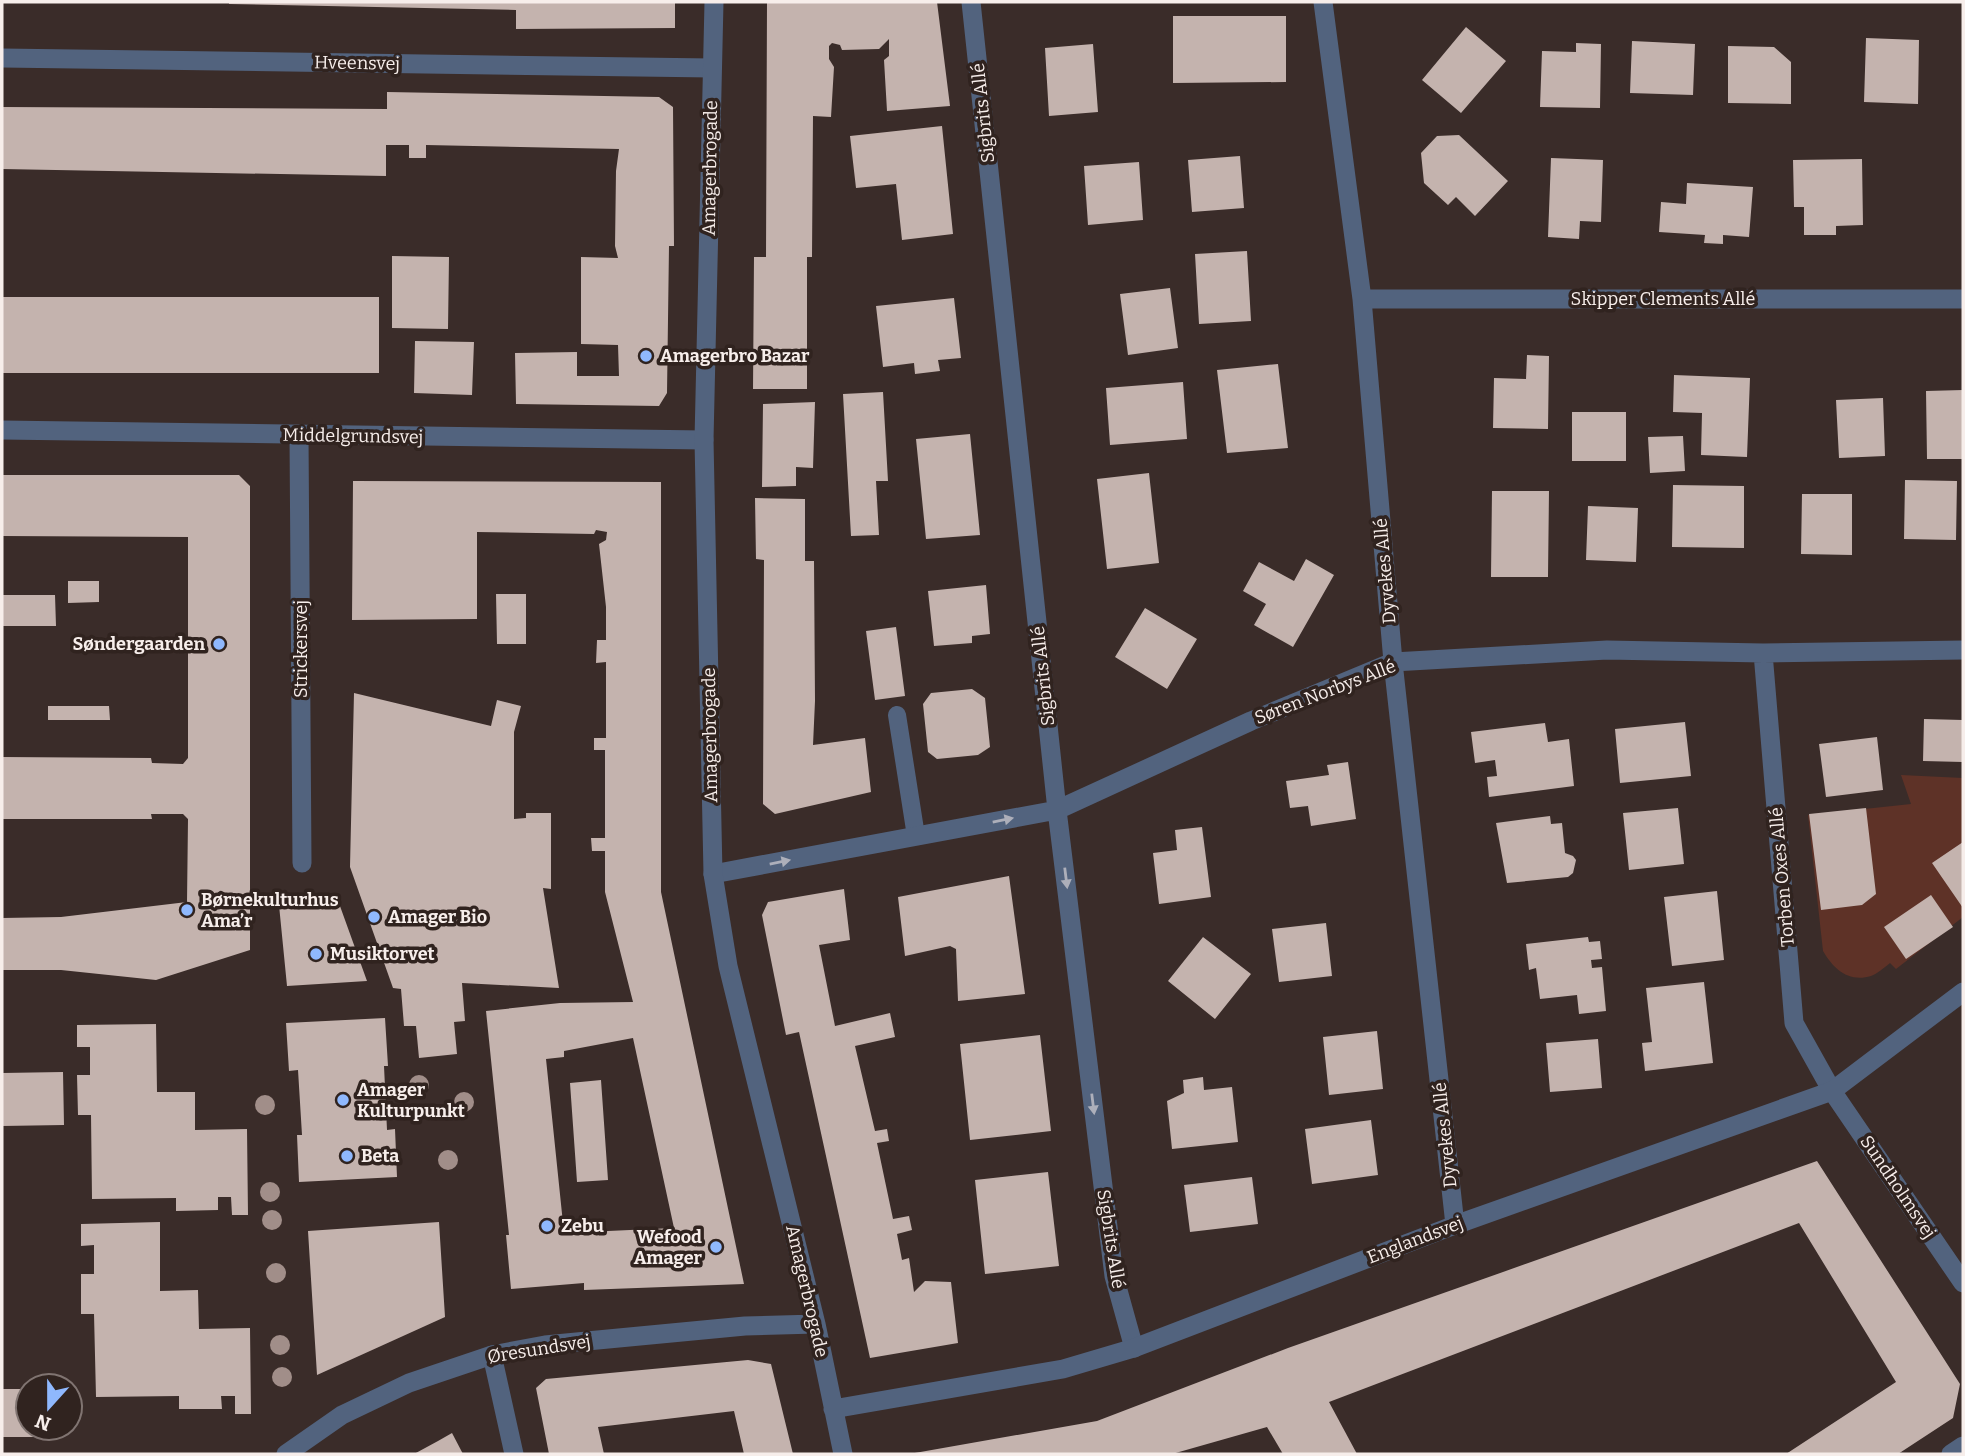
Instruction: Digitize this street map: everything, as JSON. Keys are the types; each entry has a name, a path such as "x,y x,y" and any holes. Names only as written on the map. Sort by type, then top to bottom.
{"street":[{"name":"Amagerbrogade","path":"714,2 704,440 713,874 728,966 816,1324 843,1454"},
{"name":"Sigbrits Allé","path":"971,2 1057,810 1114,1276 1134,1348"},
{"name":"Dyvekes Allé","path":"1322,2 1362,299 1393,662 1455,1224"},
{"name":"Hveensvej","path":"2,58 712,68"},
{"name":"Skipper Clements Allé","path":"1362,299 1963,299"},
{"name":"Middelgrundsvej","path":"2,430 704,440"},
{"name":"Strickersvej","path":"299,435 302,863"},
{"name":"Søren Norbys Allé","path":"713,874 1057,810 1251,721 1393,662 1606,650 1763,653 1963,650"},
{"name":"Torben Oxes Allé","path":"1763,653 1794,1023 1832,1091"},
{"name":"Englandsvej","path":"833,1409 1063,1369 1134,1348 1455,1224 1832,1091 1963,992"},
{"name":"Sundholmsvej","path":"1832,1091 1963,1283"},
{"name":"Øresundsvej","path":"286,1454 342,1415 409,1382 492,1355 545,1345 745,1326 816,1324"},
{"path":"492,1355 514,1454"},
{"path":"1951,1454 1963,1446"}],"lane":[{"path":"897,715 916,836"}],"shaded area":[{"path":"1901,775 1963,778 1963,917 1896,969 1890,963 1871,976 1848,976 1831,963 1823,951 1808,815 1911,804"}],"building":[{"path":"229,2 675,2 675,28 516,29 516,10"},
{"path":"767,2 937,2 950,106 887,111 884,60 889,56 889,39 879,49 842,50 840,45 832,43 829,46 829,59 834,67 831,117 813,116 812,257 807,257 807,389 753,389 754,257 766,257"},
{"path":"1173,16 1286,16 1286,82 1173,83"},
{"path":"1466,27 1506,61 1461,113 1422,80"},
{"path":"1866,38 1919,40 1918,104 1864,102"},
{"path":"1632,41 1695,44 1693,95 1630,93"},
{"path":"1576,43 1601,44 1600,108 1540,107 1542,51 1576,52"},
{"path":"1093,44 1098,112 1049,116 1045,48"},
{"path":"1728,46 1774,47 1791,62 1791,104 1728,103"},
{"path":"387,92 659,97 673,107 674,246 669,246 667,393 659,406 516,404 515,353 577,352 577,376 619,376 618,345 581,344 581,257 618,258 615,246 619,149 426,145 426,158 409,158 409,145 386,145 386,176 2,169 2,107 387,109"},
{"path":"942,126 953,234 902,240 896,184 856,188 850,136"},
{"path":"1459,135 1508,181 1475,216 1456,197 1448,205 1424,183 1421,153 1437,136"},
{"path":"1240,156 1244,208 1192,212 1188,160"},
{"path":"1551,158 1603,160 1601,222 1580,221 1579,239 1548,237"},
{"path":"1862,159 1863,225 1836,226 1836,235 1804,235 1804,207 1794,207 1793,160"},
{"path":"1139,162 1143,220 1088,225 1084,166"},
{"path":"1687,183 1753,187 1749,237 1723,235 1723,244 1704,243 1705,235 1659,232 1661,202 1686,204"},
{"path":"1247,251 1251,321 1199,324 1195,254"},
{"path":"392,256 449,257 448,329 392,328"},
{"path":"1170,288 1178,348 1128,355 1120,294"},
{"path":"2,297 379,297 379,373 2,373"},
{"path":"954,298 961,358 938,360 940,371 915,374 914,363 883,367 876,306"},
{"path":"415,341 474,342 472,395 414,393"},
{"path":"1527,355 1549,356 1548,429 1493,428 1494,378 1526,379"},
{"path":"1278,364 1288,448 1227,453 1217,370"},
{"path":"1674,375 1750,378 1747,457 1701,455 1702,413 1673,412"},
{"path":"1183,382 1187,439 1110,445 1106,388"},
{"path":"1963,390 1963,459 1927,459 1926,391"},
{"path":"883,392 888,481 876,481 879,535 851,536 843,394"},
{"path":"1883,398 1885,456 1839,458 1836,400"},
{"path":"815,402 813,468 796,467 796,486 762,487 763,404"},
{"path":"1572,412 1626,412 1626,461 1572,461"},
{"path":"970,434 980,535 926,539 916,439"},
{"path":"1683,436 1685,471 1650,473 1648,437"},
{"path":"1149,473 1159,563 1107,569 1097,479"},
{"name":"Søndergaarden","path":"2,475 239,475 250,486 250,950 156,980 61,970 2,970 2,918 61,917 187,902 188,819 183,814 151,814 152,819 2,819 2,757 151,758 152,763 183,764 188,758 188,537 2,536"},
{"path":"1905,480 1957,481 1956,540 1904,539"},
{"path":"353,481 661,482 661,892 744,1284 584,1290 584,1283 511,1289 506,1235 509,1235 486,1011 560,1003 633,1002 605,892 605,851 592,851 591,838 605,838 605,750 594,750 594,738 606,738 606,662 596,663 597,640 606,640 606,607 599,544 606,540 607,532 477,532 477,619 352,620","holes":["633,1038 674,1228 564,1233 546,1059 564,1057 564,1051"]},
{"path":"1673,485 1744,486 1744,548 1672,547"},
{"path":"1492,491 1549,491 1548,577 1491,577"},
{"path":"1802,494 1852,494 1852,555 1801,554"},
{"path":"755,498 805,499 805,561 814,561 813,745 865,738 871,792 775,814 763,804 764,560 756,559"},
{"path":"1588,506 1638,508 1636,562 1586,560"},
{"path":"1306,559 1334,575 1293,647 1254,625 1266,604 1243,591 1259,562 1294,581"},
{"path":"68,581 99,581 99,602 68,603"},
{"path":"986,585 990,634 972,636 972,643 934,646 928,591"},
{"path":"496,594 526,594 526,644 497,644"},
{"path":"2,595 55,595 56,626 2,626"},
{"path":"1145,608 1197,639 1167,689 1115,657"},
{"path":"896,627 905,696 875,700 866,631"},
{"path":"972,689 985,698 990,747 978,755 937,759 928,752 923,704 931,693"},
{"path":"354,693 491,726 497,700 521,706 514,732 514,819 526,818 526,813 551,813 551,889 543,888 559,988 462,983 465,1021 454,1022 457,1054 419,1058 416,1026 404,1026 401,989 393,988 350,867"},
{"path":"48,706 109,706 110,720 48,720"},
{"path":"1924,719 1963,720 1963,762 1923,761"},
{"path":"1685,722 1691,776 1620,783 1615,729"},
{"path":"1545,723 1548,742 1569,739 1574,786 1489,797 1487,777 1497,776 1495,760 1475,763 1471,732"},
{"path":"1877,737 1883,790 1826,797 1819,744"},
{"path":"1348,762 1356,819 1311,826 1308,806 1290,808 1286,781 1329,775 1327,765"},
{"path":"1678,808 1684,864 1629,870 1623,813"},
{"path":"1866,808 1876,894 1862,905 1821,910 1809,814"},
{"path":"1550,816 1551,824 1562,823 1565,853 1576,860 1573,873 1568,877 1507,883 1496,823"},
{"path":"1202,827 1211,897 1159,904 1153,853 1177,850 1175,830"},
{"path":"1963,842 1963,908 1932,863"},
{"path":"1009,876 1025,994 958,1001 956,949 950,946 905,956 898,897"},
{"path":"844,889 850,940 819,945 835,1026 890,1013 895,1037 855,1046 875,1131 887,1129 889,1141 877,1143 893,1219 909,1216 912,1230 897,1234 902,1260 909,1258 914,1292 925,1281 951,1282 958,1343 870,1358 799,1032 786,1035 762,915 768,902"},
{"path":"1717,891 1724,960 1672,966 1664,897"},
{"path":"278,895 336,895 367,981 287,986"},
{"path":"1931,895 1953,927 1906,959 1884,927"},
{"path":"1326,923 1332,976 1279,982 1272,929"},
{"path":"1203,937 1251,974 1215,1019 1168,981"},
{"path":"1588,937 1589,942 1600,941 1602,959 1591,960 1592,968 1602,967 1606,1011 1579,1014 1577,995 1540,999 1536,968 1529,970 1526,944"},
{"path":"1704,982 1713,1063 1645,1071 1642,1043 1652,1042 1646,988"},
{"path":"385,1018 388,1066 384,1066 387,1130 395,1129 397,1177 299,1182 297,1135 302,1135 298,1070 289,1071 286,1023"},
{"path":"156,1024 157,1092 195,1092 195,1130 247,1129 248,1215 232,1215 231,1197 218,1197 218,1210 176,1211 176,1198 92,1199 91,1115 78,1115 77,1075 90,1075 90,1047 77,1047 77,1025"},
{"path":"1377,1031 1383,1089 1329,1095 1323,1037"},
{"path":"1040,1035 1051,1131 970,1140 960,1044"},
{"path":"1598,1039 1602,1088 1550,1092 1546,1043"},
{"path":"63,1072 64,1125 2,1126 2,1073"},
{"path":"1203,1077 1204,1090 1232,1087 1238,1142 1172,1149 1167,1101 1184,1093 1183,1080"},
{"path":"601,1080 608,1180 577,1182 570,1083"},
{"path":"1371,1120 1378,1175 1312,1184 1305,1129"},
{"path":"1817,1161 1960,1384 1953,1418 1898,1454 1786,1454 1896,1382 1799,1223 1329,1402 1357,1454 1283,1454 1267,1427 1172,1454 909,1454 1097,1421 1288,1348"},
{"path":"1048,1172 1059,1266 985,1274 975,1180"},
{"path":"1252,1177 1258,1224 1190,1232 1184,1185"},
{"path":"160,1222 160,1291 198,1290 199,1329 250,1328 251,1414 235,1414 235,1396 221,1396 222,1409 179,1409 179,1396 96,1397 94,1314 81,1314 81,1274 94,1274 94,1245 81,1246 81,1224"},
{"path":"439,1222 445,1317 317,1375 308,1231"},
{"path":"748,1360 771,1364 793,1454 744,1454 734,1411 598,1427 604,1454 549,1454 536,1388 546,1379"},
{"path":"2,1389 14,1389 14,1437 2,1437"},
{"path":"452,1433 463,1454 414,1454 438,1441"}],"place":[{"name":"Amagerbro Bazar","path":"646,356"},
{"name":"Søndergaarden","path":"219,644"},
{"name":"Børnekulturhus Ama’r","path":"187,910"},
{"name":"Amager Bio","path":"374,917"},
{"name":"Musiktorvet","path":"316,954"},
{"name":"Amager Kulturpunkt","path":"343,1100"},
{"name":"Beta","path":"347,1156"},
{"name":"Zebu","path":"547,1226"},
{"name":"Wefood Amager","path":"716,1247"}]}
